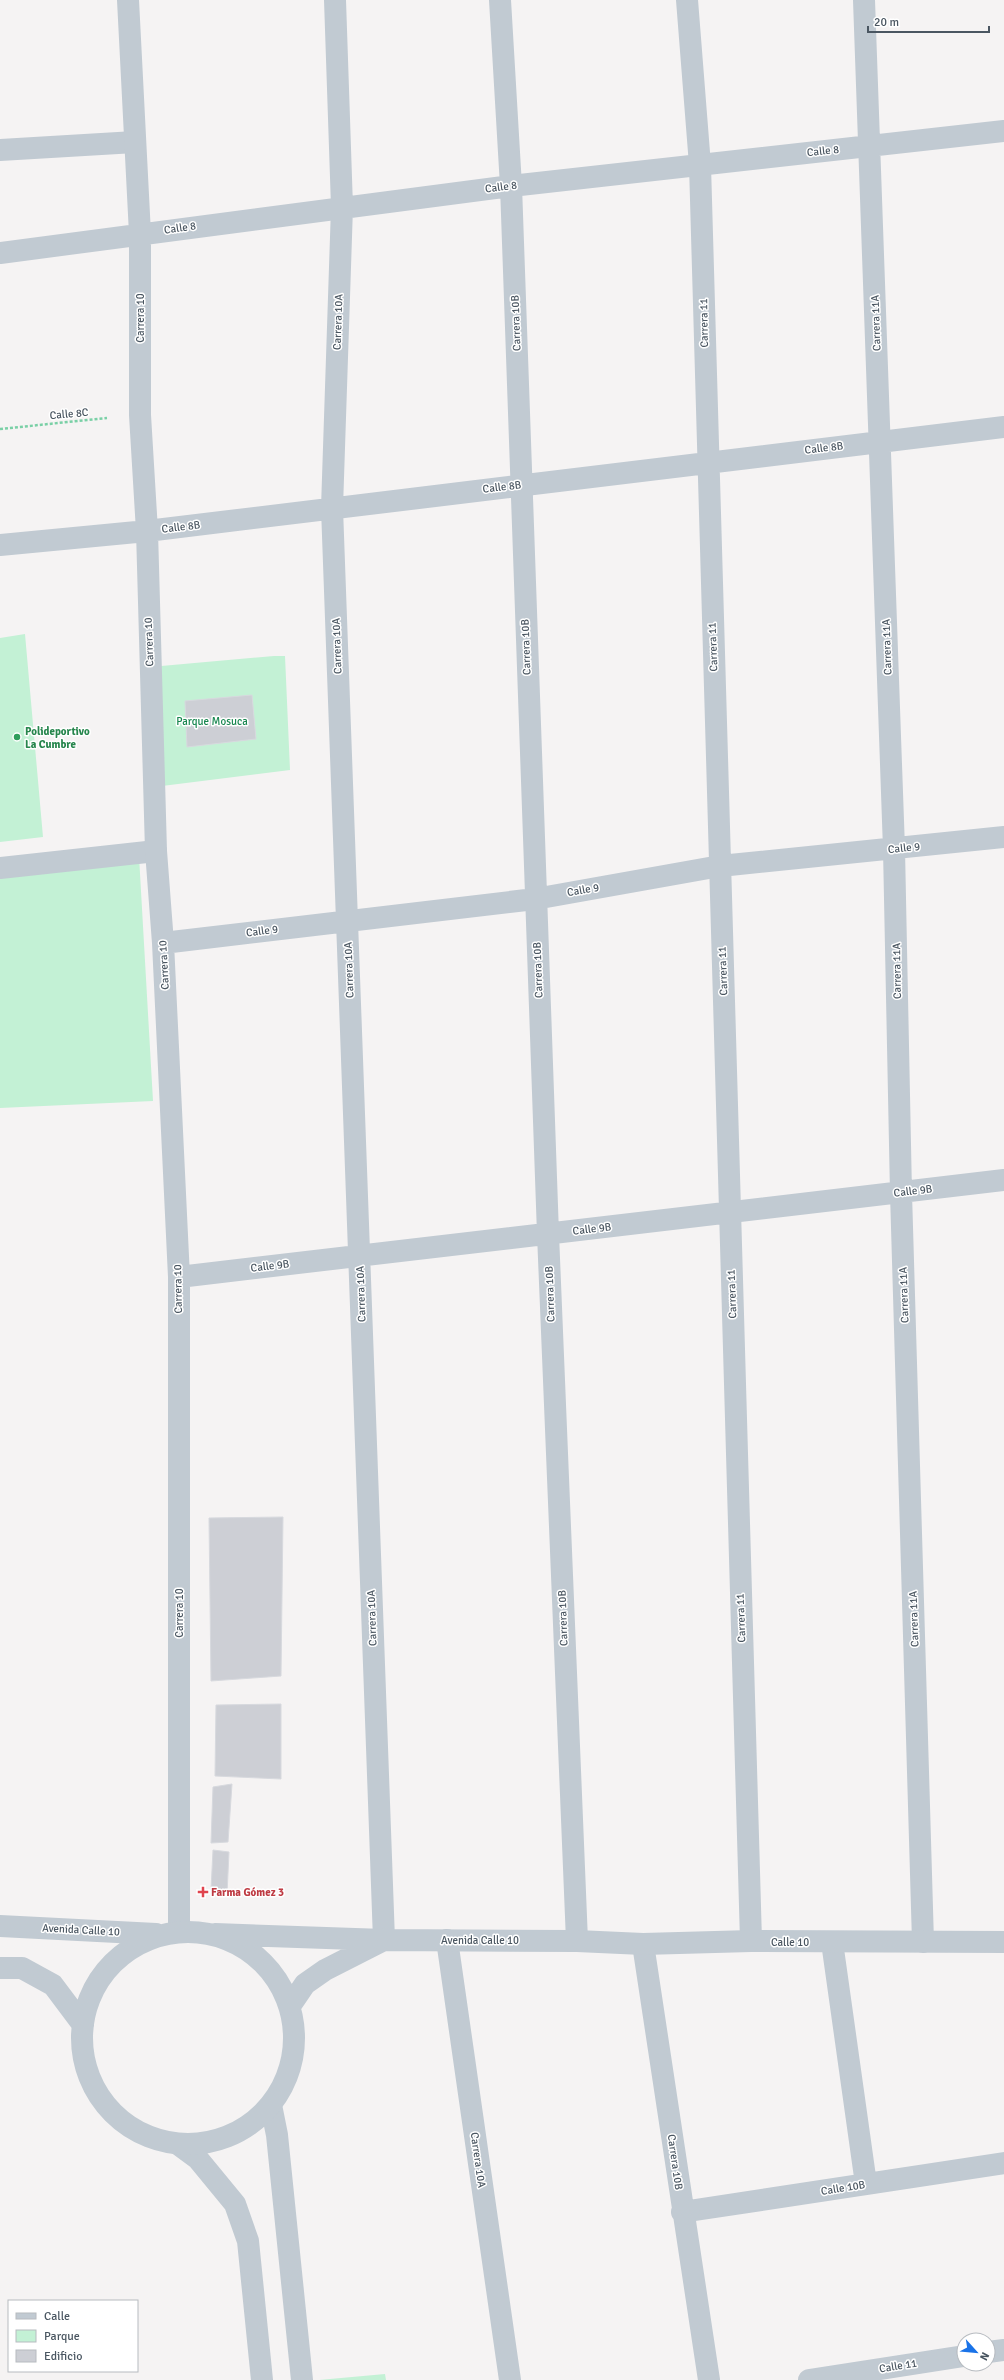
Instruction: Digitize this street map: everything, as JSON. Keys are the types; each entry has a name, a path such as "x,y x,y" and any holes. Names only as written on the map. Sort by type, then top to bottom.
{"street":[{"name":"Carrera 10","path":"128,0 140,234 140,415 147,531 156,851 163,943 179,1277 170,1933"},
{"name":"Carrera 10A","path":"335,0 342,207 332,508 384,1940"},
{"name":"Carrera 10B","path":"500,0 511,186 535,899 577,1941"},
{"name":"Carrera 11","path":"687,0 700,165 707,463 751,1942"},
{"name":"Carrera 11A","path":"864,0 871,146 879,442 894,849 901,1193 923,1942"},
{"name":"Calle 8","path":"0,253 511,186 1004,131"},
{"path":"0,150 135,142"},
{"name":"Calle 8B","path":"0,545 147,531 1004,427"},
{"name":"Calle 9","path":"163,943 535,899 720,866 1004,837"},
{"path":"0,868 156,851"},
{"name":"Calle 9B","path":"179,1277 1004,1180"},
{"name":"Avenida Calle 10","path":"0,1926 384,1940 577,1941"},
{"path":"170,1933 133,1947 108,1968 91,1994 83,2025 84,2059 96,2091 117,2118 146,2136 179,2145 213,2142 245,2128 271,2105 288,2075 295,2041 290,2006 274,1974 248,1948 215,1934"},
{"name":"Avenida Calle 10","path":"290,2006 305,1984 325,1970 384,1940"},
{"name":"Carrera 10A","path":"447,1940 510,2380"},
{"name":"Calle 10","path":"577,1941 643,1944 751,1942 1004,1942"},
{"path":"832,1942 866,2184"},
{"name":"Carrera 10B","path":"643,1944 682,2212 709,2380"},
{"path":"0,1968 22,1968 53,1984 83,2025"},
{"path":"271,2105 277,2135 302,2380"},
{"path":"179,2145 198,2160 235,2204 248,2240 262,2380"},
{"name":"Calle 10B","path":"682,2212 1004,2163"},
{"name":"Calle 11","path":"809,2380 956,2357"}],"path":[{"name":"Calle 8C","path":"0,429 140,415"}],"green space":[{"name":"Polideportivo La Cumbre","path":"25,634 43,837 0,842 0,638"},
{"name":"Parque Mosuca","path":"285,656 290,770 154,787 150,667"},
{"path":"139,856 153,1101 0,1108 0,874"},
{"path":"385,2374 386,2380 319,2380"}],"building":[{"path":"252,695 256,739 187,747 185,701"},
{"path":"283,1517 281,1676 211,1681 209,1518"},
{"path":"281,1704 281,1779 215,1776 216,1705"},
{"path":"232,1784 228,1842 211,1843 213,1787"},
{"path":"213,1850 229,1852 227,1894 211,1890"}],"place":[{"name":"Polideportivo La Cumbre","path":"17,737"},
{"name":"Farma Gómez 3","path":"203,1892"}]}
